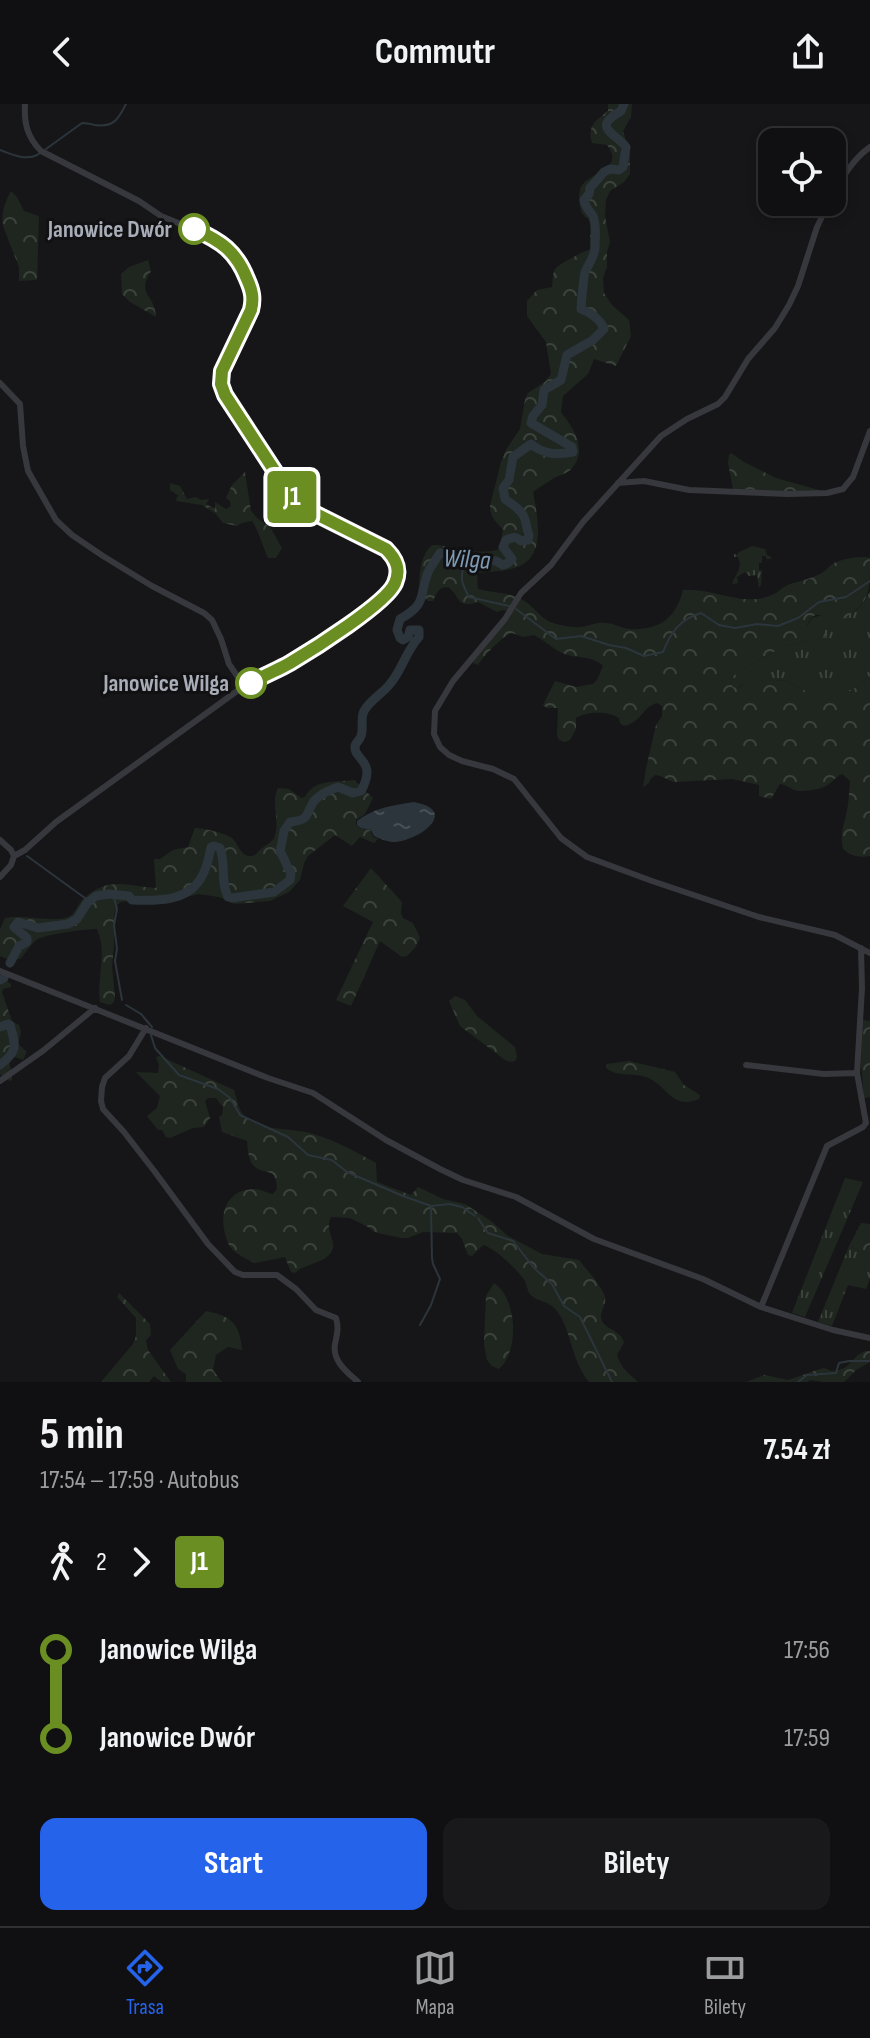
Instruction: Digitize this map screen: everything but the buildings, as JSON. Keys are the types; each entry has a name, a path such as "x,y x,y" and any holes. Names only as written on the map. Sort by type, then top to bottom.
{"street":[{"path":"0,877 11,865 14,856 56,822 244,686 289,664 384,599 396,582 398,565 386,549 300,506 225,395 221,384 222,371 254,300 238,258 210,236 161,216 127,194 41,151 27,131 25,104"},
{"path":"846,171 870,147"},
{"path":"822,216 789,305 775,328 748,359 725,397 661,436 583,522 551,565 521,593 505,619 459,672 435,711 434,734 443,751 454,758 493,769 514,779 561,838 587,857 759,917 835,935 870,953"},
{"path":"0,383 20,404 28,471 56,520 103,556 212,620 229,664 244,686"},
{"path":"618,483 644,481 689,490 827,493 843,489 853,477 870,431"},
{"path":"0,840 14,856"},
{"path":"761,1307 827,1146 866,1123 857,1073 861,948"},
{"path":"0,971 313,1093 386,1140 463,1180 516,1197 594,1239 703,1279 761,1307 833,1330 870,1338"},
{"path":"0,1081 95,1008"},
{"path":"146,1028 129,1056 105,1078 101,1101 103,1109 124,1132 208,1244 235,1272 243,1275 277,1275 316,1310 336,1318 339,1330 334,1349 336,1360 358,1382"},
{"path":"746,1065 824,1074 857,1073"}],"green space":[{"path":"608,104 632,104 631,117 623,131 630,153 630,174 610,191 606,200 605,216 610,242 603,278 604,293 629,320 631,336 616,366 594,359 588,374 563,396 561,412 577,439 579,454 569,471 533,492 538,532 530,559 506,570 477,573 478,589 516,597 546,620 557,624 577,627 605,623 640,629 665,621 676,608 683,590 706,591 740,599 762,598 820,574 832,564 857,557 870,558 868,591 862,604 836,623 817,615 810,619 807,625 819,626 827,637 785,646 753,663 733,676 731,681 733,687 738,688 746,682 776,680 787,681 808,692 846,692 870,676 870,856 855,856 843,849 842,835 850,781 842,774 826,786 812,790 799,791 780,784 771,799 759,796 759,785 732,779 675,782 655,775 643,787 662,706 657,703 652,705 635,721 624,726 619,718 609,714 581,716 576,718 576,729 570,740 559,740 558,708 543,705 555,681 576,687 593,684 603,666 594,660 562,653 534,635 523,637 512,633 498,642 478,665 473,663 474,657 508,611 497,612 478,602 463,603 448,587 440,589 433,601 420,594 421,568 432,545 482,552 499,549 503,530 492,516 490,506 501,462 520,429 528,393 551,374 546,342 527,316 527,301 537,290 552,287 556,268 591,249 590,223 581,210 579,193 585,182 604,170 612,160 607,145 592,143 591,137 593,124 608,111"},
{"path":"11,191 24,211 39,216 37,280 19,281 19,267 3,226 4,208"},
{"path":"148,260 151,271 145,285 156,317 122,294 121,274 129,267"},
{"path":"731,453 776,478 819,492 733,489 728,463"},
{"path":"245,472 251,511 270,527 282,548 276,558 268,558 252,521 237,526 223,523 202,505 176,501 179,496 170,490 170,483 180,486 187,499 209,499 206,504 215,509 215,502 226,509 231,506 226,498 232,485"},
{"path":"752,546 765,549 771,557 766,559 762,556 762,563 759,563 761,585 759,588 757,575 749,576 745,572 737,577 738,583 732,584 740,564 734,554"},
{"path":"870,591 870,676 851,691 808,692 787,681 776,680 733,687 733,676 753,663 785,646 826,637 807,626 812,618 822,615 831,621 850,614 863,604"},
{"path":"354,780 373,798 365,814 356,820 356,825 370,830 373,837 378,839 374,843 360,837 352,846 335,835 308,856 300,880 289,892 270,901 235,904 219,897 199,894 163,902 137,900 117,905 112,966 115,997 110,1005 100,1002 102,947 97,929 43,937 33,943 20,959 9,960 0,956 0,929 5,918 62,919 73,914 84,898 102,887 127,884 156,888 154,859 188,847 195,828 229,836 243,853 254,856 274,838 278,788 289,789 301,798 320,784"},
{"path":"371,868 402,902 403,918 413,923 420,938 415,948 402,957 380,941 351,1006 336,1000 373,922 343,906"},
{"path":"0,976 11,984 2,992 12,1021 19,1025 18,1044 27,1052 23,1060 10,1058 10,1081 0,1074"},
{"path":"455,996 465,1000 477,1016 515,1047 515,1061 505,1060 460,1026 449,1001"},
{"path":"862,1020 870,1021 870,1097 864,1098 861,1064"},
{"path":"160,1056 234,1090 242,1112 252,1122 306,1132 329,1140 376,1163 377,1182 411,1195 418,1187 443,1199 465,1204 508,1236 542,1254 579,1260 603,1293 602,1321 624,1342 617,1355 619,1360 638,1382 589,1382 554,1307 529,1293 522,1276 494,1250 483,1245 472,1256 468,1255 457,1233 423,1232 401,1238 374,1232 350,1218 331,1217 329,1228 333,1246 329,1255 295,1273 291,1272 285,1257 255,1263 237,1253 225,1235 224,1216 230,1200 244,1190 257,1189 273,1194 277,1189 275,1177 253,1165 247,1141 222,1132 219,1117 223,1107 216,1098 205,1101 210,1118 204,1127 193,1128 170,1138 158,1130 147,1116 157,1108 160,1096 136,1072 158,1073 156,1057"},
{"path":"629,1061 675,1072 684,1085 700,1095 699,1099 689,1102 675,1099 651,1079 615,1073 606,1068 606,1064"},
{"path":"845,1178 863,1182 805,1317 792,1313"},
{"path":"861,1223 870,1224 870,1254 849,1246"},
{"path":"849,1246 870,1254 870,1278 866,1289 848,1285 832,1326 818,1322"},
{"path":"494,1283 507,1300 513,1324 510,1350 499,1369 487,1360 484,1344 486,1296"},
{"path":"119,1293 150,1324 151,1335 146,1340 148,1350 171,1382 162,1382 154,1376 149,1382 101,1382 133,1344 136,1336 136,1318 117,1297"},
{"path":"206,1311 233,1323 242,1350 228,1347 216,1355 213,1370 222,1382 186,1382 186,1374 178,1369 170,1350"},
{"path":"865,1351 870,1351 870,1362 844,1382 746,1382 765,1375 788,1380 824,1368 839,1370"}],"water":[{"path":"414,802 428,806 434,812 434,819 430,826 412,837 387,841 357,825 357,821 377,810"}],"waterway":[{"path":"46,149 82,123 102,126 111,123 126,104"},
{"name":"Wilga","path":"10,963 19,946 27,942 27,938 14,927 18,922 38,928 68,924 77,919 87,903 96,896 129,896 132,900 179,896 188,892 201,878 211,847 214,846 220,848 222,854 228,897 274,892 290,880 291,873 280,852 284,831 290,822 304,818 314,801 331,789 338,787 353,793 361,791 367,773 355,746 362,733 363,714 394,679 419,637 419,630 410,630 403,640 397,630 400,619 419,603 431,566 440,553 461,555 460,563 472,563 477,559 503,565 508,563 512,559 503,547 506,540 528,540 529,535 523,514 505,499 503,488 509,480 513,457 531,444 551,453 573,452 572,447 531,423 542,405 544,390 561,380 567,355 593,340 604,329 595,317 581,309 585,274 595,248 594,220 584,200 604,172 623,167 626,147 606,126 624,104"},
{"path":"0,150 26,157 40,153"},
{"path":"465,564 462,580 469,597 509,606"},
{"path":"516,609 556,639 581,636 644,656 663,652 677,628 701,613 719,625 735,628 757,624 778,626 798,618 819,602 846,597 870,581"},
{"path":"27,856 89,901"},
{"path":"113,894 117,909 115,961 122,1000"},
{"name":"Wilga","path":"0,980 4,978"},
{"path":"126,1005 141,1014 152,1027"},
{"name":"Wilga","path":"0,1027 10,1025 14,1043 13,1052 0,1065"},
{"path":"151,1035 155,1048 179,1075 218,1089 230,1098 240,1115 288,1137 308,1155 332,1160 347,1172 403,1196 431,1206 450,1204 462,1207 475,1216"},
{"path":"420,1325 440,1279 432,1258 431,1206"},
{"path":"478,1218 488,1233 513,1241 534,1268 552,1284 564,1306 580,1317 612,1382"},
{"path":"798,1382 807,1375 836,1373 839,1363 870,1361"}],"bus line":[{"name":"J1","path":"194,229 210,236 238,258 254,300 222,371 220,380 225,395 300,506 386,549 398,565 396,582 384,599 289,664 251,683"}],"place":[{"name":"Janowice Dwór","path":"194,229"},
{"name":"Janowice Wilga","path":"251,683"}]}
